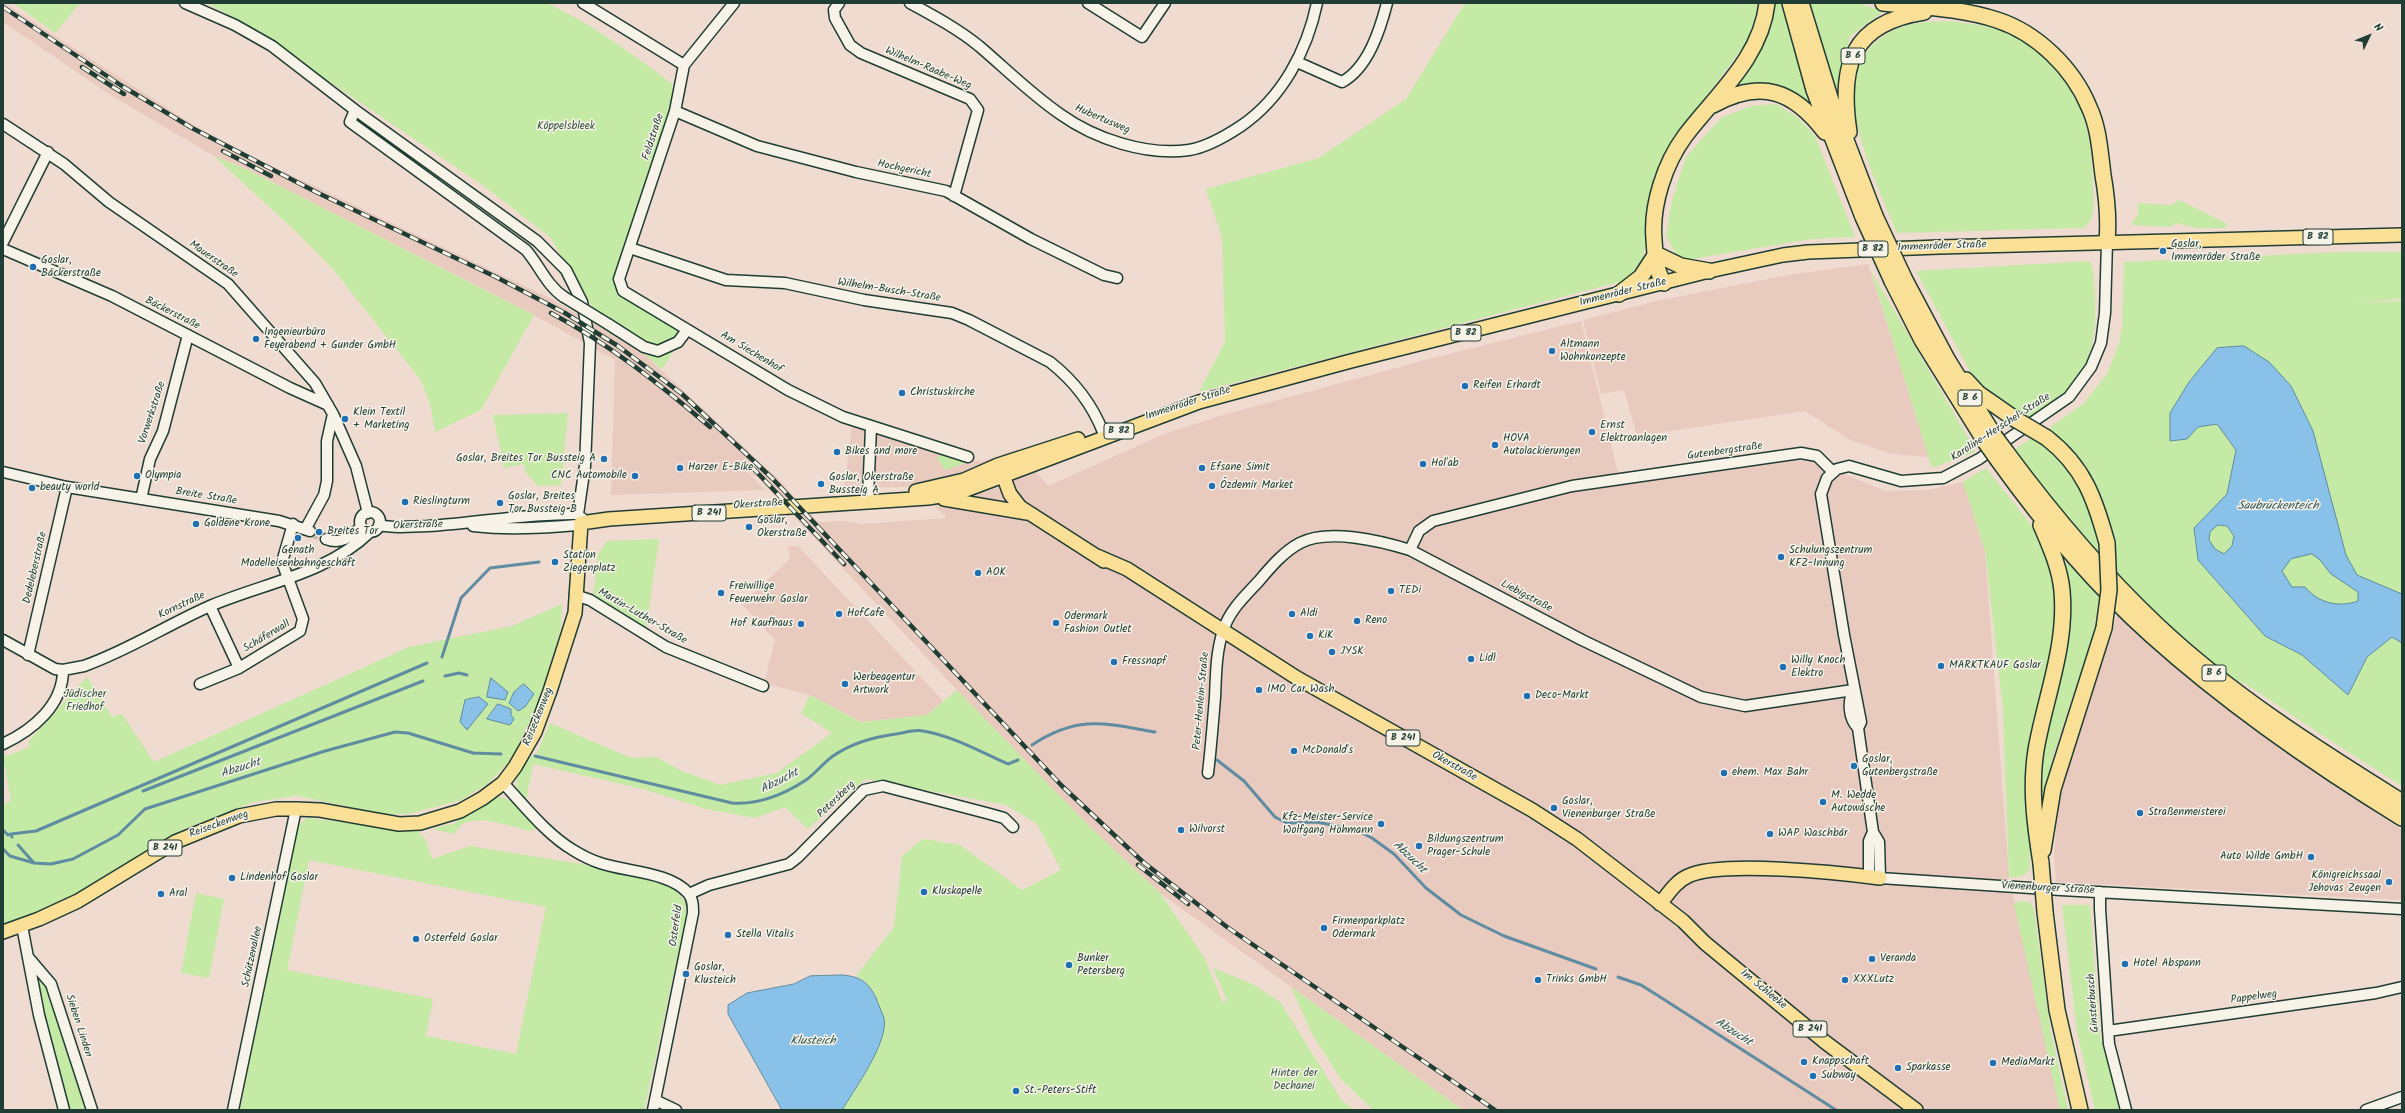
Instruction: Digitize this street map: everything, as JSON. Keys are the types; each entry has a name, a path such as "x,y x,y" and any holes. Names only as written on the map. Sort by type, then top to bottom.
{"highway":[{"path":"1664,283 1656,252 1654,216 1662,183 1684,137 1711,106 1749,56 1760,33 1767,3"},
{"name":"B 6","path":"1790,3 1808,70 1833,144 1899,280 1922,340 2003,457 2035,510 2100,585 2150,634 2200,677 2288,742 2402,818"},
{"name":"B 6","path":"1801,3 1820,70 1854,164 1869,217"},
{"name":"B 6","path":"1883,3 1946,9 1997,20 2020,30 2044,47 2065,66 2090,107 2097,134 2109,207 2104,242"},
{"name":"B 6","path":"1854,164 1846,109 1844,83 1854,53 1872,33 1893,19 1946,9"},
{"path":"1711,106 1745,92 1765,90 1783,95 1804,109 1833,144"},
{"path":"1656,252 1681,266 1709,271"},
{"path":"1619,294 1641,277 1656,252"},
{"name":"B 6","path":"1899,280 1947,359 1991,440"},
{"path":"1947,359 1979,394 2015,419 2047,438 2066,454 2084,479 2097,508 2107,543 2109,590 2104,628 2053,789 2041,863"},
{"name":"B 6","path":"2003,457 2098,566 2158,626 2254,704 2402,802"},
{"path":"2035,510 2053,554 2062,591 2062,622 2058,657 2036,752 2033,788 2035,827 2041,863 2045,912 2058,1010 2080,1110"}],"main road":[{"name":"Immenröder Straße","path":"1004,470 1103,432 1197,399 1709,271 1808,252 2104,242 2402,235"},
{"name":"Immenröder Straße","path":"1004,470 1176,409 1351,361"},
{"name":"Okerstraße","path":"836,502 927,490 964,480 983,471 1004,470 1014,493 1030,514 1143,587 1155,588 1222,632 1316,690 1551,821 1596,852 1662,905"},
{"name":"B 82","path":"936,497 958,493 1004,470"},
{"name":"Okerstraße","path":"580,519 609,515 936,497"},
{"name":"B 82","path":"936,497 1030,514"},
{"name":"Reiseckenweg","path":"3,932 22,926 78,901 156,853 206,828 251,813 296,808 399,824 429,821 469,807 498,786 515,767 535,732 568,635 567,627 575,595 577,564 573,549 580,519"},
{"name":"Vienenburger Straße","path":"1662,905 1695,873 1712,869 1754,869 1874,877"},
{"name":"Im Schleeke","path":"1662,905 1683,921 1705,943 1825,1042 1916,1110"}],"street":[{"path":"185,3 254,34 355,110 537,241 566,270 582,302 590,342 586,445 588,472 580,519"},
{"path":"583,3 684,65"},
{"name":"Feldstraße","path":"622,291 619,279 675,111 684,65 734,3"},
{"name":"Wilhelm-Raabe-Weg","path":"839,3 834,10 835,18 850,45 870,57 970,99 978,110 954,196"},
{"name":"Hubertusweg","path":"910,3 949,25 978,45 1061,115 1113,140 1139,147 1188,150 1213,142 1232,133 1253,117 1278,90 1297,62 1314,20 1317,3"},
{"path":"1088,3 1142,37 1165,3"},
{"path":"1297,62 1342,82 1351,78 1364,60 1382,20 1387,3"},
{"path":"355,110 350,122 526,250 538,265 553,289 564,297 644,347 658,351 678,342 687,330"},
{"name":"Hochgericht","path":"675,111 757,146 856,172 946,191 1031,239 1104,275 1117,278"},
{"name":"Mauerstraße","path":"3,124 48,152 109,202 228,284 306,371 330,410 356,466 368,513"},
{"path":"3,242 48,152"},
{"name":"Karoline-Herschel-Straße","path":"1833,472 1837,469 1849,466 1901,481 1943,478 1979,459 2037,421 2069,397 2091,367 2104,329 2104,242"},
{"name":"Wilhelm-Busch-Straße","path":"630,248 726,280 785,283 864,300 935,309 969,320 1050,362 1060,369 1094,410 1103,432"},
{"name":"Bäckerstraße","path":"3,249 112,296 330,410"},
{"name":"Am Siechenhof","path":"622,291 788,390 843,417 871,428 968,457"},
{"name":"Vorwerkstraße","path":"141,499 150,459 163,431 188,335"},
{"name":"Breite Straße","path":"3,472 67,487 293,524 308,530 324,495 327,481 327,441 330,410"},
{"path":"868,497 871,428"},
{"name":"Gutenbergstraße","path":"1410,550 1419,531 1433,521 1572,486 1801,453 1817,456 1833,472"},
{"path":"1833,472 1823,484 1821,494 1853,690 1858,699 1861,722 1858,728 1872,832 1869,841 1874,877"},
{"name":"Dedeleberstraße","path":"28,655 67,487"},
{"path":"326,539 337,542 379,525 377,516 368,513 360,518 366,530"},
{"name":"Okerstraße","path":"379,525 389,527 457,524 550,513 580,519"},
{"name":"Okerstraße","path":"457,524 506,529 580,519"},
{"name":"Schäferwall","path":"200,684 239,668 300,631 303,619 282,562 293,524"},
{"name":"Kornstraße","path":"62,670 95,662 210,606 330,562 354,547 366,530"},
{"name":"Liebigstraße","path":"1222,632 1230,614 1282,556 1302,542 1350,537 1384,542 1410,550 1582,640 1701,697 1745,706 1853,690"},
{"name":"Martin-Luther-Straße","path":"575,595 597,604 666,647 763,686"},
{"name":"Schäferwall","path":"210,606 239,668"},
{"name":"Peter-Henlein-Straße","path":"1208,773 1217,657 1222,632"},
{"path":"3,640 48,666 62,670 61,688 53,703 33,726 3,744"},
{"name":"Osterfeld","path":"498,786 574,851 600,863 668,880 681,886 689,894 693,902 693,913 654,1105"},
{"name":"Petersberg","path":"689,894 709,885 789,864 798,857 864,790 876,786 1004,818 1013,827"},
{"name":"Schützenallee","path":"233,1110 296,808"},
{"name":"Vienenburger Straße","path":"1874,877 2100,892 2402,909"},
{"name":"Ginsterbusch","path":"2100,892 2108,1031 2114,1068 2126,1110"},
{"path":"22,926 39,1015 64,1110"},
{"name":"Sieben Linden","path":"27,957 51,984 92,1110"},
{"name":"Pappelweg","path":"2108,1031 2376,993 2402,987"},
{"path":"2366,1110 2402,1097"},
{"path":"654,1105 676,1110"}],"shaded area":[{"path":"4,3 197,127 257,159 550,298 642,352 777,478 818,522 846,521 861,524 947,518 915,487 844,488 852,426 935,446 980,462 1017,449 1048,486 1164,434 1223,415 1429,359 1581,321 1621,485 1804,458 1886,491 1928,490 1963,482 1985,551 2009,877 2060,1110 1463,1110 1160,893 1090,827 957,690 758,478 744,469 765,490 611,495 615,360 534,315 249,170 214,156 112,96 3,22"},
{"path":"1868,264 1929,457 1892,454 1850,440 1805,411 1637,436 1624,390 1601,394 1583,320 1657,301 1788,275"},
{"path":"788,546 798,546 943,701 927,715 861,722 810,695 764,683 775,640 742,604 790,559"},
{"path":"2117,615 2222,704 2312,769 2402,830 2402,900 2056,882 2054,856 2058,805 2079,724 2111,638"}],"green space":[{"path":"13,3 80,3 55,33"},
{"name":"Köppelsbleek","path":"207,3 547,3 580,20 612,40 672,84 672,121 619,279 623,291 687,330 662,369 642,352 607,332 550,237 485,187 243,23"},
{"path":"1465,3 1758,3 1757,17 1750,38 1675,138 1650,200 1646,244 1640,268 1623,281 1199,392 1225,342 1222,237 1206,189 1319,158 1406,99"},
{"path":"1773,3 1782,3 1818,119 1774,86 1738,84 1772,24"},
{"path":"1809,3 1856,3 1884,11 1850,36 1842,72 1842,105 1838,104"},
{"path":"1950,21 1991,27 2019,37 2056,68 2067,82 2076,97 2082,113 2090,146 2094,208 2091,219 2083,228 1897,233 1875,181 1857,121 1855,92 1860,66 1874,43 1901,27 1919,23"},
{"path":"1776,104 1797,117 1815,136 1855,237 1812,239 1680,261 1666,236 1672,200 1686,157 1721,118 1751,106"},
{"path":"214,156 248,170 534,315 481,410 435,432 430,403 420,379 333,269 293,229"},
{"path":"2179,200 2227,224 2225,228 2197,228 2176,223 2171,227 2131,225 2138,214 2138,203 2171,205"},
{"path":"2341,252 2402,252 2402,299 2349,303 2402,301 2402,786 2255,690 2225,673 2191,646 2163,621 2110,567 2061,510 2015,449 2033,437 2061,458 2079,483 2090,513 2098,547 2117,558 2110,521 2096,486 2075,455 2049,428 2084,403 2107,374 2119,344 2122,328 2124,262"},
{"path":"2089,261 2093,268 2095,322 2089,355 2082,370 2072,385 2058,399 2029,417 2001,402 1974,379 1916,271"},
{"path":"1871,271 1971,443 1975,452 1932,468"},
{"path":"568,413 561,485 538,486 526,473 524,464 504,468 493,415"},
{"path":"942,453 972,461 945,470 937,458"},
{"path":"1986,468 2032,526 2047,553 2054,579 2056,612 2048,662 2029,750 2030,869 2023,875 2015,877 2009,877 2003,710 1985,551 1963,482"},
{"path":"659,539 646,630 593,596 598,555 607,541"},
{"path":"2069,561 2099,598 2093,635 2053,756 2042,818 2038,809 2045,728 2068,643 2070,617 2067,584 2063,564"},
{"name":"Jüdischer Friedhof","path":"562,604 561,627 547,685 511,760 486,785 461,800 409,814 384,814 297,796 254,802 184,829 91,886 3,927 3,804 11,801 3,757 30,747 28,742 87,677 112,717 122,714 154,762 409,647 512,626"},
{"name":"Hinter der Dechanei","path":"957,690 1090,827 1160,893 1204,957 1223,1003 1227,1000 1213,968 1252,984 1280,1002 1342,1101 1354,1110 842,1110 876,1053 884,1028 884,1018 873,993 867,983 856,976 894,927 902,856 923,839 960,845 1022,890 1061,870 1037,824 1006,805 866,779 808,829 785,807 755,818 706,809 643,789 533,764 526,801 518,789 517,779 519,774 530,757 536,755 550,723 631,758 656,757 682,771 720,785 777,773 832,733 801,713 810,695 861,722 927,715"},
{"path":"501,797 511,801 539,827 530,831 500,823 478,821 468,822 460,826 455,834 436,830 434,828 457,823 456,818 491,799"},
{"path":"307,818 418,831 425,839 432,859 470,846 593,866 663,882 674,888 685,902 686,916 644,1110 240,1110 298,826","holes":["309,860 546,907 516,1054 426,1036 433,999 287,970"]},
{"path":"196,893 224,899 209,978 181,973"},
{"path":"2021,901 2031,903 2034,910 2051,1033 2068,1110 2060,1110 2014,904"},
{"path":"2062,905 2090,905 2100,1033 2120,1110 2095,1110 2077,1032"},
{"path":"27,957 51,984 92,1110 64,1110"},
{"path":"1291,987 1463,1110 1373,1110 1340,1078 1312,1034"}],"water":[{"name":"Saubrückenteich","path":"2244,346 2269,362 2291,386 2313,431 2346,555 2357,575 2402,594 2402,643 2392,637 2367,657 2348,695 2302,655 2265,636 2198,560 2194,528 2227,494 2236,450 2217,424 2198,427 2187,439 2170,441 2170,413 2189,382 2217,348","holes":["2218,525 2227,526 2234,536 2232,546 2224,554 2215,549 2209,540 2210,532","2312,554 2320,560 2331,574 2358,592 2358,601 2344,604 2329,603 2316,597 2305,587 2292,587 2282,571 2291,559"]},
{"path":"491,678 508,692 505,700 487,697"},
{"path":"524,684 534,694 525,707 518,711 509,703 514,692"},
{"path":"479,697 488,704 467,730 460,722 465,700"},
{"path":"498,704 511,709 511,715 514,719 510,725 487,719"},
{"name":"Klusteich","path":"843,975 855,977 863,981 867,984 876,998 884,1018 884,1028 876,1052 842,1110 782,1110 728,1014 728,1005 747,993 794,984 810,976"}],"waterway":[{"path":"442,657 461,598 490,568 539,562"},
{"path":"11,834 36,831 427,663"},
{"path":"445,676 459,673 467,675"},
{"path":"143,791 423,681"},
{"name":"Abzucht","path":"1032,745 1048,735 1078,725 1106,724 1155,732"},
{"name":"Abzucht","path":"535,756 732,803 761,801 770,798 789,790 810,777 840,751 863,741 913,731 934,733 967,745 1008,764 1018,760"},
{"name":"Abzucht","path":"3,849 10,856 34,863 51,864 73,859 118,835 145,809 325,751 395,732 408,733 473,753 501,754"},
{"name":"Abzucht","path":"1217,760 1244,781 1275,817 1287,823 1317,822 1356,830 1372,838 1394,854 1426,888 1461,915 1504,936 1596,969"},
{"path":"3,830 8,835 11,834 12,837"},
{"path":"18,845 34,863"},
{"name":"Abzucht","path":"1618,977 1641,985 1836,1110"}],"tunnel":[{"path":"310,531 326,539"}],"railway":[{"path":"3,7 122,86 192,128 318,193 496,277 565,313 618,346 682,394 772,478 1062,786 1143,862 1227,927 1495,1110"},
{"path":"82,67 124,94"},
{"path":"223,151 271,176"},
{"path":"551,313 593,338 634,366 710,427"},
{"path":"752,467 844,564"},
{"path":"1138,865 1188,904"}],"place":[{"name":"Goslar, Immenröder Straße","path":"2163,251"},
{"name":"Goslar, Bäckerstraße","path":"33,267"},
{"name":"Ingenieurbüro Feyerabend + Gunder GmbH","path":"256,339"},
{"name":"Altmann Wohnkonzepte","path":"1552,351"},
{"name":"Reifen Erhardt","path":"1465,386"},
{"name":"Christuskirche","path":"902,393"},
{"name":"Klein Textil + Marketing","path":"345,419"},
{"name":"Ernst Elektroanlagen","path":"1592,432"},
{"name":"HOVA Autolackierungen","path":"1495,445"},
{"name":"Bikes and more","path":"837,452"},
{"name":"Goslar, Breites Tor Bussteig A","path":"604,459"},
{"name":"Hol'ab","path":"1423,464"},
{"name":"Harzer E-Bike","path":"680,468"},
{"name":"Efsane Simit","path":"1202,468"},
{"name":"Olympia","path":"137,476"},
{"name":"CNC Automobile","path":"635,476"},
{"name":"Goslar, Okerstraße Bussteig A","path":"821,484"},
{"name":"Özdemir Market","path":"1212,486"},
{"name":"beauty world","path":"32,488"},
{"name":"Rieslingturm","path":"405,502"},
{"name":"Goslar, Breites Tor Bussteig B","path":"500,503"},
{"name":"Goldene Krone","path":"196,524"},
{"name":"Goslar, Okerstraße","path":"749,527"},
{"name":"Breites Tor","path":"319,532"},
{"name":"Genath Modelleisenbahngeschäft","path":"298,538"},
{"name":"Schulungszentrum KFZ-Innung","path":"1781,557"},
{"name":"Station Ziegenplatz","path":"555,562"},
{"name":"AOK","path":"978,573"},
{"name":"TEDi","path":"1391,591"},
{"name":"Freiwillige Feuerwehr Goslar","path":"721,593"},
{"name":"HofCafe","path":"839,614"},
{"name":"Aldi","path":"1292,614"},
{"name":"Reno","path":"1357,621"},
{"name":"Odermark Fashion Outlet","path":"1056,623"},
{"name":"Hof Kaufhaus","path":"801,624"},
{"name":"KiK","path":"1310,636"},
{"name":"JYSK","path":"1332,652"},
{"name":"Lidl","path":"1471,659"},
{"name":"Fressnapf","path":"1114,662"},
{"name":"MARKTKAUF Goslar","path":"1941,666"},
{"name":"Willy Knoch Elektro","path":"1783,667"},
{"name":"Werbeagentur Artwork","path":"845,684"},
{"name":"IMO Car Wash","path":"1259,690"},
{"name":"Deco-Markt","path":"1527,696"},
{"name":"McDonald's","path":"1294,751"},
{"name":"Goslar, Gutenbergstraße","path":"1854,766"},
{"name":"ehem. Max Bahr","path":"1724,773"},
{"name":"M. Wedde Autowäsche","path":"1823,802"},
{"name":"Goslar, Vienenburger Straße","path":"1554,808"},
{"name":"Straßenmeisterei","path":"2140,813"},
{"name":"Kfz-Meister-Service Wolfgang Hohmann","path":"1381,824"},
{"name":"Wilvorst","path":"1181,830"},
{"name":"WAP Waschbär","path":"1770,834"},
{"name":"Bildungszentrum Prager-Schule","path":"1419,846"},
{"name":"Auto Wilde GmbH","path":"2311,857"},
{"name":"Lindenhof Goslar","path":"232,878"},
{"name":"Königreichssaal Jehovas Zeugen","path":"2389,882"},
{"name":"Kluskapelle","path":"924,892"},
{"name":"Aral","path":"161,894"},
{"name":"Firmenparkplatz Odermark","path":"1324,928"},
{"name":"Stella Vitalis","path":"728,935"},
{"name":"Osterfeld Goslar","path":"416,939"},
{"name":"Veranda","path":"1872,959"},
{"name":"Hotel Abspann","path":"2125,964"},
{"name":"Bunker Petersberg","path":"1069,965"},
{"name":"Goslar, Klusteich","path":"686,974"},
{"name":"Trinks GmbH","path":"1538,980"},
{"name":"XXXLutz","path":"1845,980"},
{"name":"Knappschaft","path":"1804,1062"},
{"name":"MediaMarkt","path":"1993,1063"},
{"name":"Sparkasse","path":"1898,1068"},
{"name":"Subway","path":"1813,1076"},
{"name":"St.-Peters-Stift","path":"1016,1091"}]}
